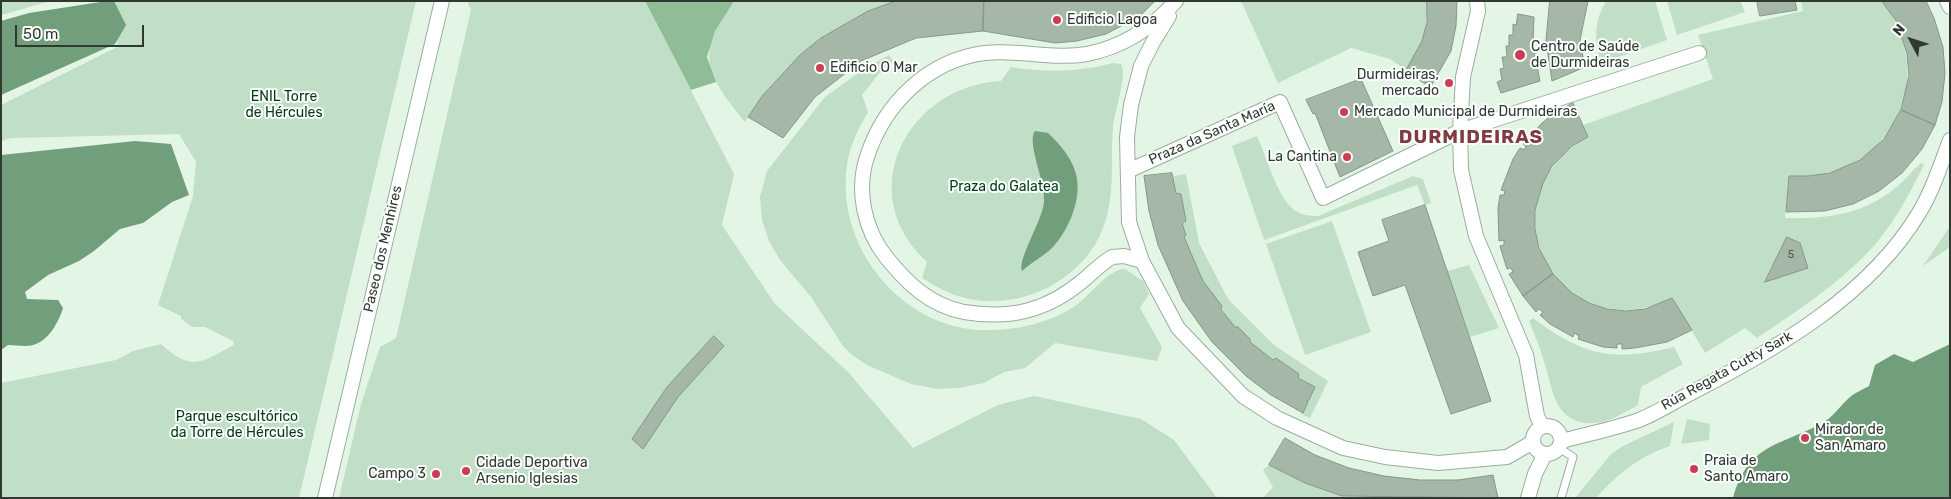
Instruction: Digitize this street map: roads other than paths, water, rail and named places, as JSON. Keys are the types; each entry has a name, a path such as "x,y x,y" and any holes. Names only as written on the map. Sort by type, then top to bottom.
{"street":[{"name":"Paseo dos Menhires","path":"325,498 442,1"},
{"path":"1177,1 1141,66 1131,105 1127,137 1129,222 1142,261 1178,328 1243,396 1277,418 1342,448 1385,457 1438,463 1507,457 1533,442"},
{"path":"1142,261 1124,256 1112,256 1054,302 1032,309 1008,315 982,315 959,311 911,287 884,254 871,230 862,204 862,184 873,138 885,116 901,96 935,70 951,62 984,53 1063,56 1086,54 1132,38 1153,24 1177,1"},
{"path":"1947,1 1950,7"},
{"path":"1480,4 1463,77 1460,131 1461,170 1476,236 1526,355 1537,416 1542,426"},
{"path":"1460,131 1699,53"},
{"name":"Praza da Santa María","path":"1128,171 1280,102 1323,198 1460,131"},
{"name":"Rúa Regata Cutty Sark","path":"1561,444 1639,420 1730,373 1801,330 1835,303 1889,255 1919,213 1950,140"},
{"path":"1542,426 1555,428 1560,434 1561,444 1553,453 1545,454 1537,450 1533,442 1535,433 1542,426"},
{"path":"1528,498 1535,474 1545,454"}],"lane":[{"path":"1561,444 1573,457 1561,498"}],"place":[{"name":"Edificio Lagoa","path":"1057,20"},
{"name":"Centro de Saúde de Durmideiras","path":"1520,55"},
{"name":"Edificio O Mar","path":"820,68"},
{"name":"Durmideiras, mercado","path":"1449,83"},
{"name":"Mercado Municipal de Durmideiras","path":"1344,112"},
{"name":"La Cantina","path":"1347,157"},
{"name":"Mirador de San Amaro","path":"1805,438"},
{"name":"Praia de Santo Amaro","path":"1694,469"},
{"name":"Cidade Deportiva Arsenio Iglesias","path":"466,471"},
{"name":"Campo 3","path":"436,474"}],"district":[{"name":"DURMIDEIRAS","path":"1471,138"}],"park label":[{"name":"ENIL Torre de Hércules","path":"284,105"},
{"name":"Praza do Galatea","path":"1004,187"},
{"name":"Parque escultórico da Torre de Hércules","path":"237,426"}]}
